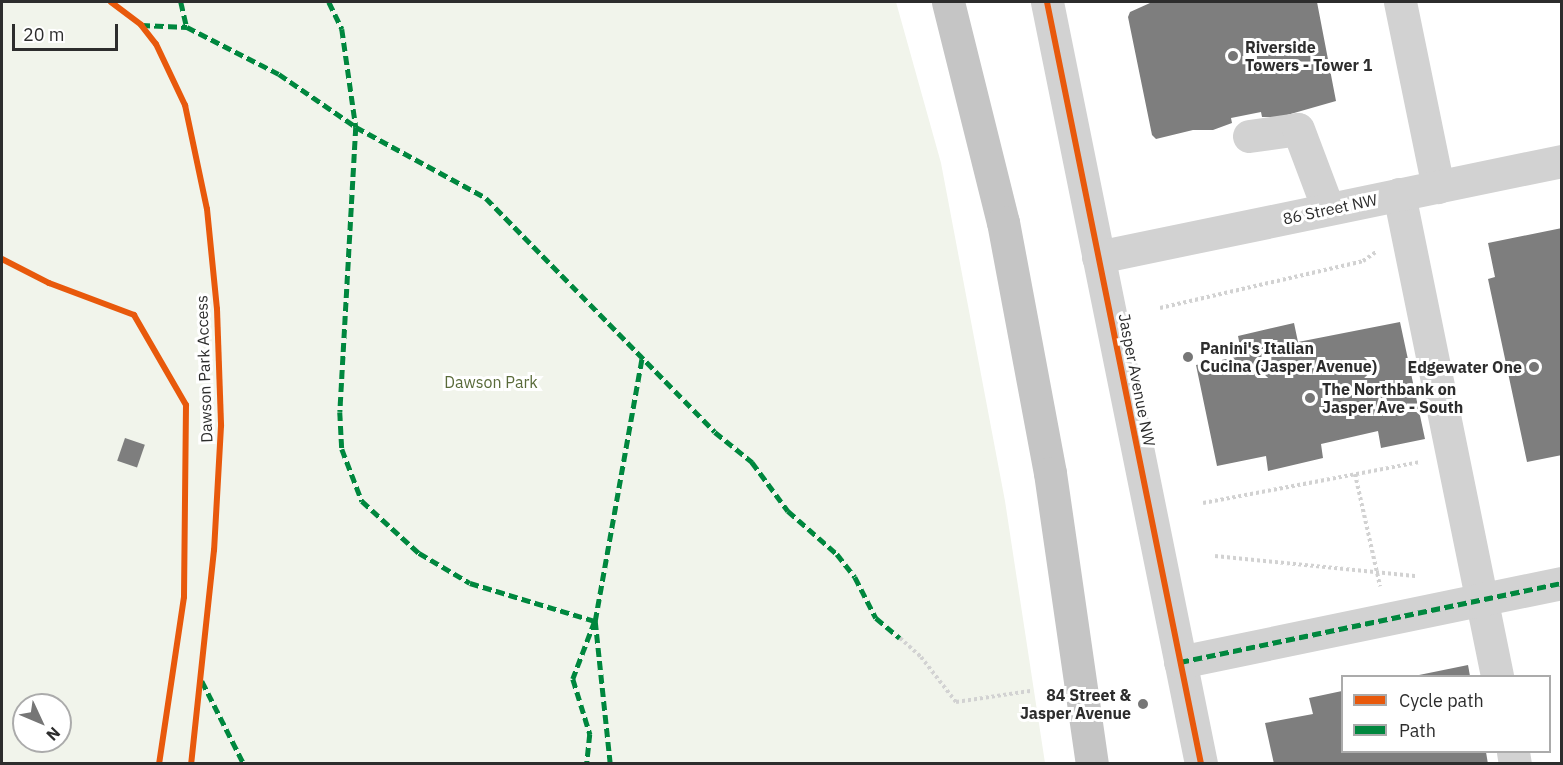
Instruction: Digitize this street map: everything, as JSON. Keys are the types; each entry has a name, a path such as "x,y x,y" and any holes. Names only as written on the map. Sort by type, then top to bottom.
{"main road":[{"path":"948,2 1003,222 1050,473 1092,764"}],"street":[{"name":"Jasper Avenue NW","path":"1047,2 1201,764"},
{"path":"1400,2 1438,187"},
{"path":"1249,136 1298,129 1328,209"},
{"name":"86 Street NW","path":"1098,256 1562,161"},
{"path":"1399,194 1497,675"},
{"path":"1180,662 1562,583"}],"path":[{"path":"1160,308 1363,261 1382,248"},
{"path":"1203,503 1452,455"},
{"path":"1355,474 1387,619"},
{"path":"1215,556 1422,576"},
{"path":"900,638 921,657 956,702 1030,691"}],"green space":[{"name":"Dawson Park","path":"2,2 896,2 941,163 1005,501 1045,763 2,763"}],"building":[{"name":"Riverside Towers - Tower 1","path":"1317,2 1336,101 1280,117 1262,117 1261,112 1231,118 1232,123 1213,130 1193,130 1156,139 1152,135 1128,17 1130,12 1150,3"},
{"name":"Edgewater One","path":"1562,228 1562,455 1527,462 1488,279 1495,277 1488,243"},
{"name":"The Northbank on Jasper Ave - South","path":"1400,322 1425,439 1381,448 1378,431 1321,444 1323,458 1268,471 1266,456 1217,466 1196,365 1242,356 1238,336 1294,323 1298,342"},
{"path":"125,438 145,445 137,468 117,461"},
{"path":"1468,665 1470,675 1419,675"},
{"path":"1341,691 1341,753 1486,753 1488,764 1274,764 1265,723 1313,714 1309,698"}],"marked path":[{"path":"181,2 187,27"},
{"path":"329,2 342,29 356,127 340,412 342,449 362,501 419,553 470,583 595,621 573,679 590,734 587,764"},
{"path":"141,25 187,27 279,74 356,127 486,198 715,432 752,462 788,511 837,554 855,577 876,618 900,638"},
{"path":"610,764 595,621 642,357"},
{"path":"1180,662 1562,583"},
{"path":"202,681 244,764"}],"cycle path":[{"name":"Dawson Park Access","path":"111,2 141,25 156,44 185,105 207,209 217,309 221,426 214,550 191,764"},
{"path":"1047,2 1201,764"},
{"name":"Dawson Park Access","path":"2,259 49,283 134,315 186,405 184,597 159,764"}],"place":[{"name":"Riverside Towers - Tower 1","path":"1233,56"},
{"name":"Panini's Italian Cucina (Jasper Avenue)","path":"1188,357"},
{"name":"Edgewater One","path":"1534,367"},
{"name":"The Northbank on Jasper Ave - South","path":"1310,398"},
{"name":"84 Street & Jasper Avenue","path":"1143,704"}]}
